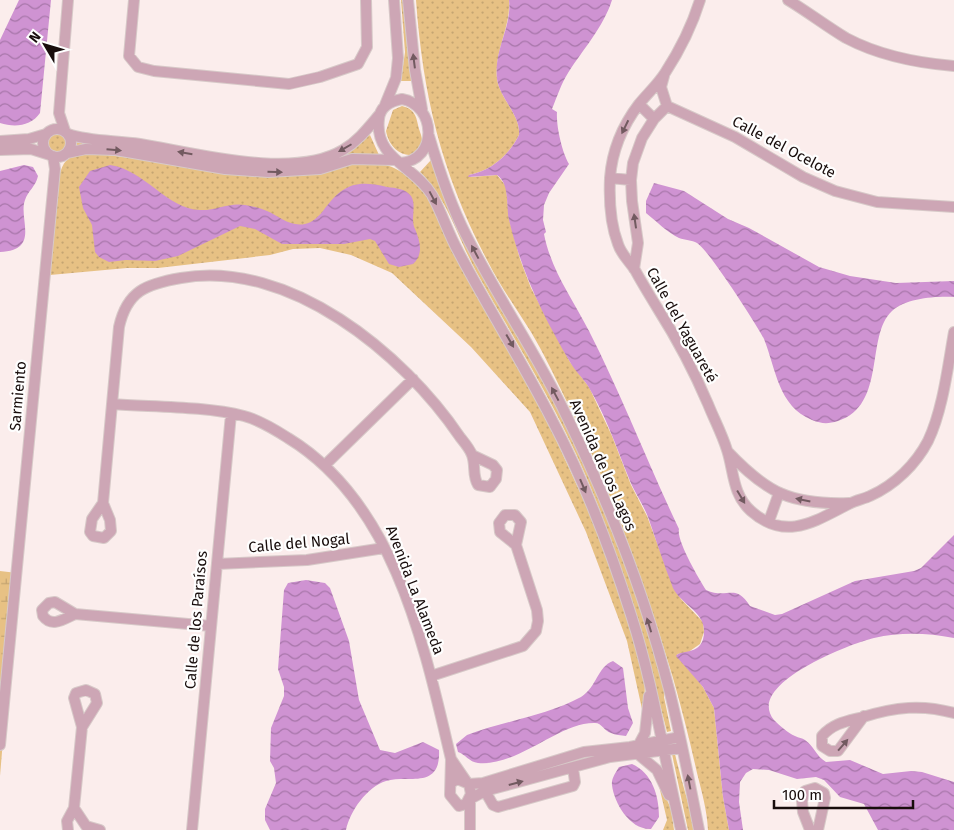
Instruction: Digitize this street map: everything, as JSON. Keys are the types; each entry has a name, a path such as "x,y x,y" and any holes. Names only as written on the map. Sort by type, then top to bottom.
{"street":[{"path":"58,155 43,143 59,113 68,0"},
{"path":"134,0 129,56 138,67 154,71 289,84 320,77 358,64 368,47 366,0"},
{"path":"0,141 29,139 57,128 89,139 139,144 227,160 308,161 342,151 355,142 382,110 396,78 398,58 394,0"},
{"path":"0,150 32,149 58,155 86,149 116,150 225,169 268,172 320,169 355,158 408,163 422,154 428,141 428,133 414,61 408,0"},
{"name":"Calle del Yaguareté","path":"700,0 689,31 664,74 639,104 619,140 610,178 612,220 617,244 634,269 698,382 727,451 731,474 741,499 750,510 768,521 789,527 805,525 886,488 900,477 920,453 934,424 954,332"},
{"path":"788,0 864,47 906,60 954,66"},
{"path":"664,74 662,92 667,106"},
{"path":"651,90 662,92"},
{"path":"382,110 402,99 415,103 422,110"},
{"path":"639,104 654,119"},
{"name":"Calle del Yaguareté","path":"634,269 638,243 631,180 637,149 654,119 667,106"},
{"name":"Calle del Ocelote","path":"667,106 735,137 803,177 835,191 877,202 954,207"},
{"path":"382,110 379,136 387,153 397,162"},
{"path":"58,155 71,146 59,113"},
{"name":"Avenida de los Lagos","path":"428,133 440,172 465,234 522,332 590,465 622,544 670,692 699,830"},
{"name":"Sarmiento","path":"0,745 55,169 58,155"},
{"name":"Avenida de los Lagos","path":"397,162 426,187 432,196 458,251 557,429 607,546 632,619 650,685 681,830"},
{"path":"610,178 631,180"},
{"path":"103,503 118,327 122,313 135,294 150,285 186,277 204,276 245,279 293,295 326,312 374,343 413,379 434,401 472,455"},
{"path":"325,465 413,379"},
{"name":"Avenida La Alameda","path":"112,404 231,414 256,421 305,448 325,465 363,508 384,548 410,613 431,676 451,759 451,783"},
{"name":"Calle de los Paraísos","path":"192,830 231,414"},
{"name":"Calle del Yaguareté","path":"727,451 759,481 779,493 808,502 851,503"},
{"path":"768,521 779,493"},
{"path":"431,676 507,653 523,646 530,640 538,621 537,610 516,545"},
{"name":"Calle del Nogal","path":"217,564 307,560 384,548"},
{"path":"75,614 211,626"},
{"path":"638,750 645,733 650,685"},
{"path":"864,716 894,708 913,706 929,707 954,713"},
{"path":"68,830 67,821 74,808 82,727"},
{"path":"663,746 680,737"},
{"path":"454,803 462,806 485,791 638,750 663,746 682,748"},
{"path":"467,783 471,790 470,830 450,796 451,783 457,779 467,783 483,783 584,752 638,750 657,770 677,813"},
{"name":"Avenida La Alameda","path":"451,759 467,783"},
{"path":"485,791 493,806 498,807 573,786 575,782 573,768"},
{"path":"810,830 802,801 805,791 816,788 824,793 825,798 818,830"},
{"path":"74,808 81,822 93,830 100,830"}],"green space":[{"path":"401,0 406,0 414,81 401,81 405,52"},
{"path":"416,0 509,0 508,20 498,58 497,79 502,93 517,121 519,135 505,155 492,166 469,175 471,177 497,175 506,186 509,219 520,259 531,288 570,362 589,387 612,436 631,485 647,516 673,586 681,599 703,622 704,632 700,644 687,653 677,654 703,687 714,708 723,797 729,830 708,830 707,815 673,678 638,570 611,499 581,430 544,356 492,270 458,197 437,134 430,102 419,35"},
{"path":"402,106 414,113 422,137 421,147 418,152 412,155 406,155 394,147 386,131 393,110"},
{"path":"58,132 65,135 68,142 65,149 58,152 51,149 48,142 51,135"},
{"path":"370,135 379,155 359,154 296,169 229,165 121,148 77,145 76,142 106,145 212,161 283,166 315,163 343,155"},
{"path":"83,152 276,176 314,174 345,165 372,162 392,167 418,186 426,195 541,407 602,540 636,642 645,679 644,718 627,641 586,532 530,412 471,347 392,273 351,255 320,248 293,249 270,255 158,268 127,268 50,275 55,197 61,169 66,161 74,155"},
{"path":"431,160 582,453 629,573 665,687 664,697 671,731 667,732 649,661 628,591 592,490 566,432 470,260 438,194 420,172"},
{"path":"0,571 17,573 0,776"},
{"path":"672,754 675,754 695,830 688,830"},
{"path":"657,777 671,809 674,830 663,830 667,820"}],"water":[{"path":"19,0 51,0 40,113 32,121 22,125 11,125 0,123 0,40"},
{"path":"509,0 612,0 598,29 561,86 552,109 557,112 560,139 569,164 549,193 544,205 543,220 546,232 544,234 557,272 589,331 624,405 679,529 684,550 706,590 714,593 735,593 745,599 750,606 775,615 782,614 855,581 914,571 921,568 954,535 954,638 924,634 904,634 862,641 804,667 774,693 769,706 776,722 789,733 808,742 826,762 850,760 883,774 911,771 922,772 954,782 954,830 878,830 864,804 840,797 824,780 816,777 797,779 769,770 753,769 746,773 740,782 739,802 743,830 729,830 723,797 714,708 703,687 676,656 692,651 701,644 704,630 703,624 696,613 673,588 648,517 630,481 600,408 588,386 560,345 534,294 514,239 509,220 504,184 497,175 468,177 492,166 505,155 519,135 517,121 502,93 497,79 498,58 508,20"},
{"path":"24,165 33,167 38,176 36,183 25,200 24,240 20,246 13,250 0,252 0,171"},
{"path":"110,165 123,168 134,174 166,197 188,208 206,210 239,204 262,209 290,223 300,225 315,219 337,195 350,186 366,184 401,189 409,194 413,200 413,221 420,247 419,256 413,264 399,267 389,264 375,241 370,239 344,244 282,244 255,229 240,226 178,256 155,261 126,260 109,262 99,257 95,252 92,225 83,208 79,187 90,171"},
{"path":"654,183 684,191 728,219 749,228 819,267 850,276 896,283 954,281 954,297 913,301 905,303 892,311 884,322 879,336 870,386 863,401 853,413 838,421 825,423 812,420 792,406 785,396 775,374 764,339 743,304 703,248 693,241 675,236 646,213 646,201"},
{"path":"306,580 325,583 330,588 349,641 359,700 380,750 395,753 423,742 439,750 435,771 429,776 386,781 366,794 351,815 346,830 270,830 265,820 265,809 276,783 274,768 270,761 271,728 284,696 284,687 278,669 284,590 288,583"},
{"path":"613,661 623,668 628,708 633,723 626,736 609,732 595,723 567,729 523,752 493,762 478,763 458,752 456,744 467,735 554,709 581,697 591,688 600,672"},
{"path":"632,764 645,773 656,793 659,817 651,829 636,825 630,820 624,814 613,792 612,780 619,767"}]}
